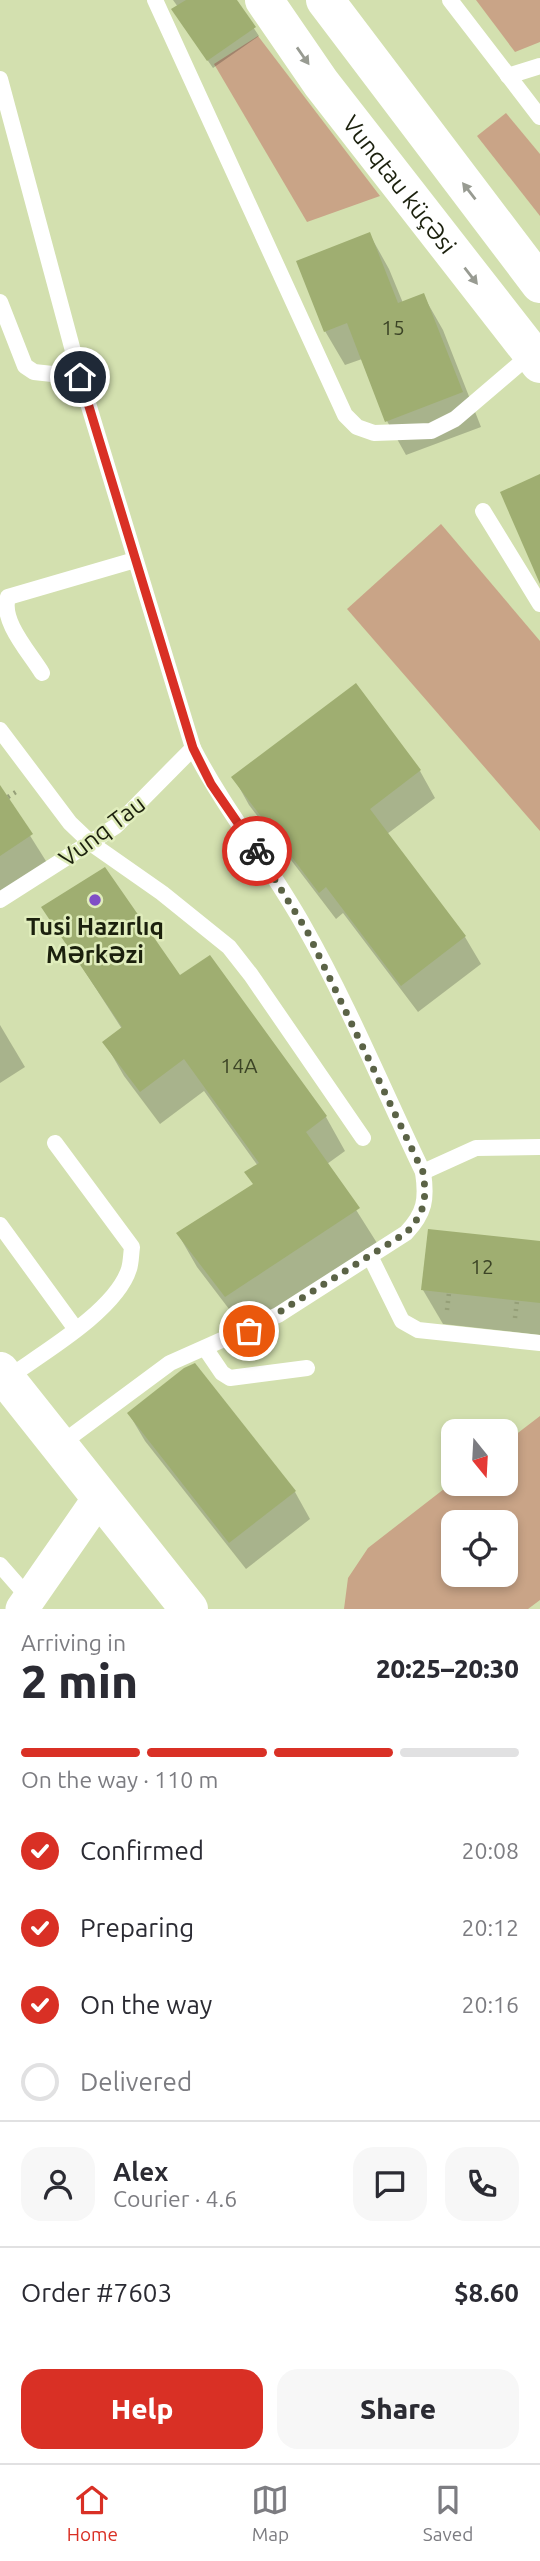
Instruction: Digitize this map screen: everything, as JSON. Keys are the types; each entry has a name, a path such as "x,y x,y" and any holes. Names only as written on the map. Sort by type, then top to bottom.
{"main road":[{"name":"Vunqtau küçəsi","path":"264,0 321,83 536,359"},
{"name":"Vunqtau küçəsi","path":"325,0 540,284"},
{"path":"3,1375 189,1609"}],"street":[{"path":"25,1604 99,1498"}],"lane":[{"path":"155,0 345,415 357,427 374,433 431,431 455,419 536,359"},
{"path":"450,0 540,117"},
{"path":"508,76 540,66"},
{"path":"0,79 80,377 193,748 211,784 283,888 307,931 423,1172 426,1196 421,1217 406,1233 278,1315 170,1363 58,1446"},
{"path":"0,302 25,366 34,372 80,377"},
{"path":"482,511 540,604"},
{"path":"42,673 9,619 5,604 8,597 135,560"},
{"path":"0,730 70,824 92,844 162,892 229,947 363,1138"},
{"name":"Vunq Tau","path":"0,900 92,844 147,798 193,748"},
{"path":"3,1375 75,1328 112,1297 129,1271 132,1247 55,1143"},
{"path":"423,1172 476,1148 540,1147"},
{"path":"0,1225 75,1328"},
{"path":"370,1256 402,1321 418,1330 540,1343"},
{"path":"205,1348 222,1373 230,1378 307,1368"},
{"path":"0,1565 25,1604"}],"shaded area":[{"path":"476,0 540,0 540,42 515,52"},
{"path":"258,36 380,196 307,222 214,64"},
{"path":"506,113 540,154 540,216 477,136"},
{"path":"441,524 540,641 540,831 347,609"},
{"path":"540,1416 540,1600 528,1609 344,1609 348,1578 368,1548 441,1491 441,1496 518,1496 518,1433"}],"building":[{"path":"186,0 237,0 256,27 207,61 171,9"},
{"path":"370,232 398,303 424,293 463,392 385,422 347,323 324,332 296,261"},
{"path":"540,474 540,584 500,492"},
{"path":"356,683 421,770 370,809 466,936 401,986 326,887 319,893 231,777"},
{"path":"0,785 33,834 0,856"},
{"path":"105,867 180,975 210,955 327,1116 306,1132 360,1208 225,1297 176,1233 253,1184 244,1172 259,1163 184,1059 140,1092 102,1042 122,1027 41,907"},
{"path":"428,1229 540,1241 540,1303 421,1290"},
{"path":"195,1363 296,1491 229,1543 127,1413 184,1368"}],"way so far":[{"path":"249,1331 406,1233 421,1217 426,1196 423,1172 307,931 283,888 257,851"}],"place":[{"name":"Tusi Hazırlıq Mərkəzi","path":"95,900"}],"route":[{"path":"80,377 193,748 211,784 257,851"}]}
